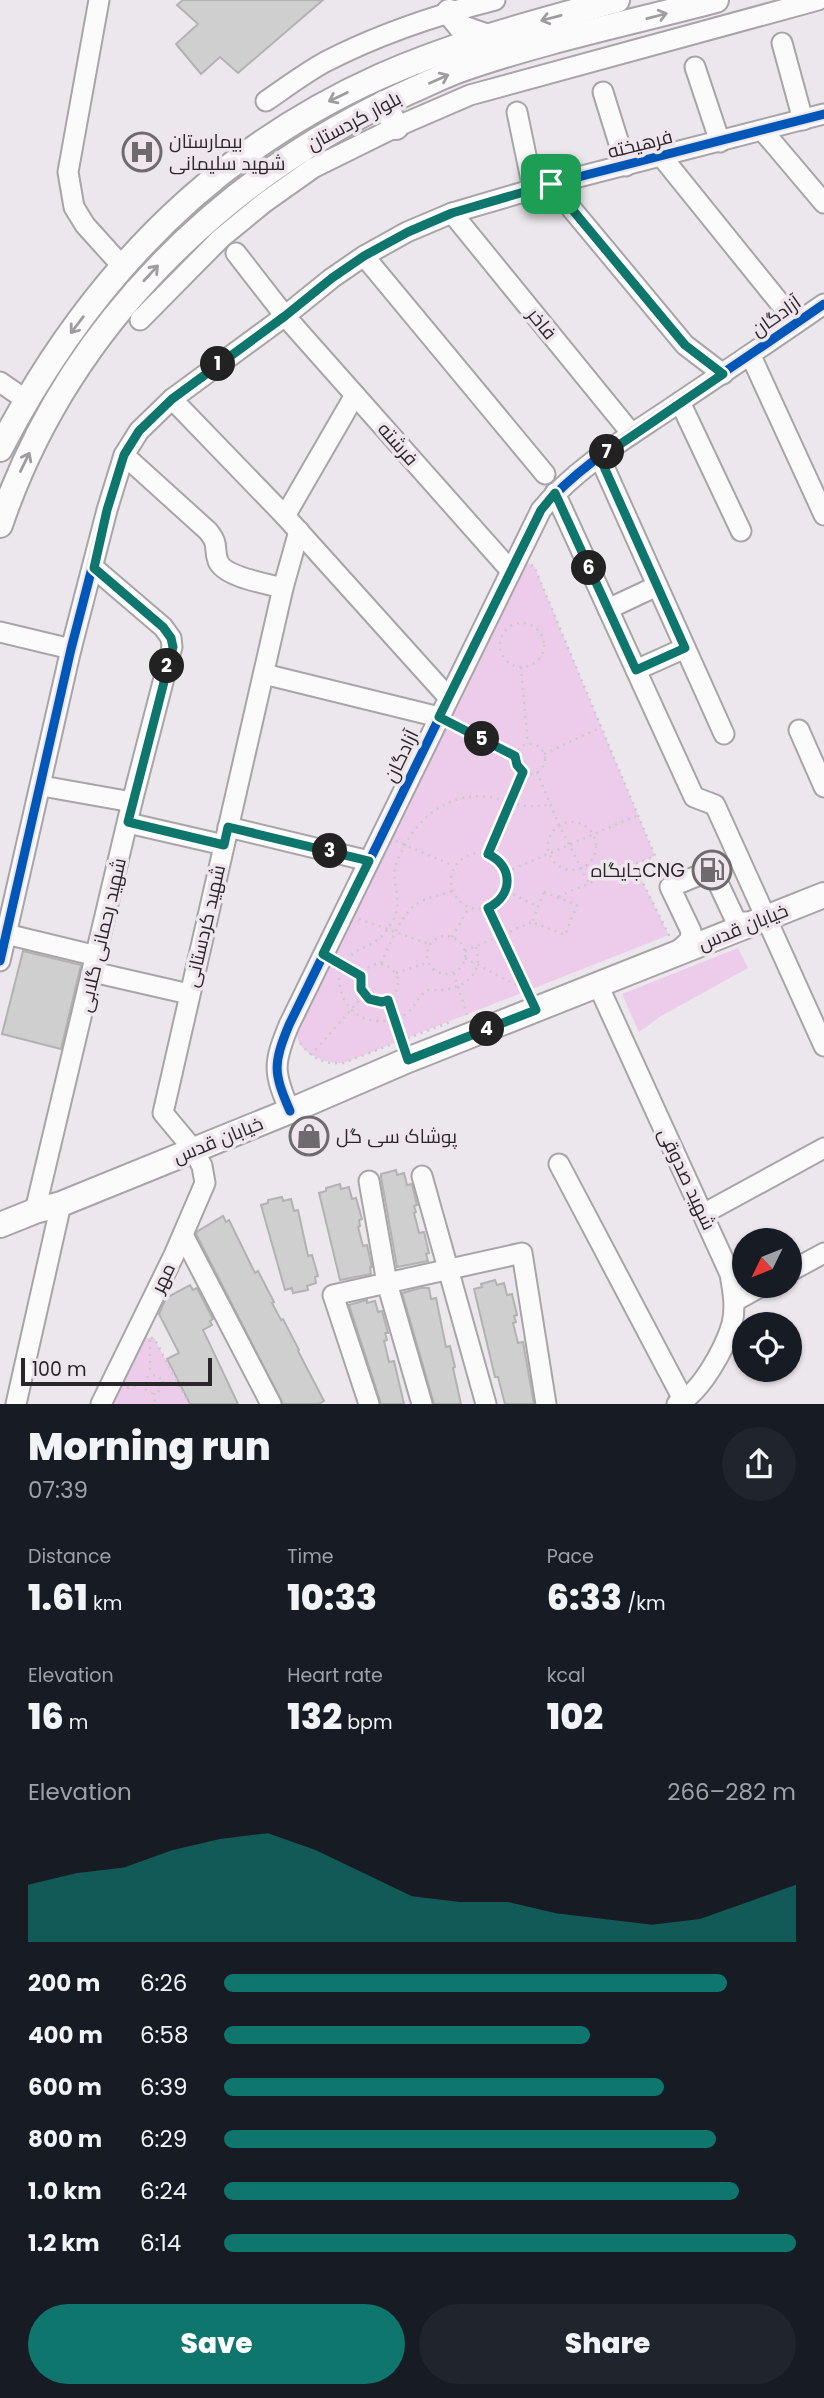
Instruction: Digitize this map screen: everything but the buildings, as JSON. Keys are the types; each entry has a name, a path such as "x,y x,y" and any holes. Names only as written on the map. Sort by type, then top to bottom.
{"main road":[{"name":"بلوار کردستان","path":"0,449 26,400 65,340 122,266 155,231 211,180 274,135 324,104 381,76 485,36 617,0"},
{"name":"بلوار کردستان","path":"0,525 13,486 46,421 87,355 128,298 172,251 228,202 291,155 384,103 461,69 716,0"},
{"path":"449,12 461,28 485,36"},
{"path":"384,103 396,127"},
{"name":"خیابان قدس","path":"0,1225 61,1204 290,1111 404,1051 527,999 598,985 665,948 762,920 824,895"}],"street":[{"path":"99,0 68,172 74,207 85,225 122,266"},
{"path":"265,101 324,63 380,37 449,12 495,0"},
{"path":"140,320 221,238 265,202 313,168 396,127 470,95 818,0"},
{"path":"782,43 803,120"},
{"path":"695,67 720,142"},
{"path":"603,92 626,166"},
{"path":"517,112 542,187 685,345 723,374"},
{"name":"فرهیخته","path":"0,961 42,786 71,649 107,510 124,455 139,431 172,399 332,278 364,256 408,232 452,213 542,187 824,114"},
{"path":"763,131 824,204"},
{"path":"662,157 796,323"},
{"name":"فاخر","path":"452,213 632,434"},
{"name":"فرشته","path":"236,253 285,316 355,395 517,566"},
{"path":"364,256 545,474"},
{"name":"آزادگان","path":"290,1111 278,1083 277,1055 448,697 517,566 541,510 555,493 632,434 751,356 824,304"},
{"path":"751,356 824,515"},
{"path":"0,382 26,400"},
{"path":"285,516 355,395"},
{"path":"172,399 299,531 448,697"},
{"path":"680,402 741,531"},
{"path":"124,455 208,531 217,542 219,563 226,571 284,588"},
{"path":"600,458 724,734"},
{"path":"555,493 694,797 715,805 762,920 824,1046"},
{"name":"شهید کردستانی","path":"192,1149 163,1113 299,531"},
{"name":"شهید رحمانی گلابی","path":"35,1211 132,802 173,647 171,638 163,627 94,568"},
{"path":"608,610 657,586"},
{"path":"0,632 71,649"},
{"path":"636,670 685,648"},
{"path":"264,674 439,717"},
{"path":"799,730 824,787"},
{"path":"42,786 132,802"},
{"path":"128,822 369,861"},
{"path":"665,948 690,940 691,931 670,887 712,870 735,919 740,922 762,920"},
{"path":"6,934 189,994"},
{"name":"شهید صدوقی","path":"598,985 730,1274 735,1301 732,1323 703,1380 680,1402"},
{"path":"703,1214 824,1148"},
{"name":"مهر","path":"101,1404 183,1235 205,1183 202,1166 192,1149"},
{"path":"559,1164 680,1402"},
{"path":"422,1176 486,1404"},
{"path":"369,1181 387,1283 422,1404"},
{"path":"16,1404 61,1204"},
{"path":"183,1235 271,1404"},
{"path":"369,1404 333,1296 522,1253 545,1404"},
{"path":"802,1265 824,1253"},
{"path":"735,1301 740,1298"}],"path":[{"path":"517,566 534,566 655,856 557,897"},
{"path":"524,622 537,629 544,642 540,657 535,663 521,667 508,662 499,643 505,630 516,623 524,622"},
{"path":"521,667 528,744"},
{"path":"439,717 515,756"},
{"path":"544,754 601,727"},
{"path":"528,744 538,746 544,754 544,764 537,772 523,772 517,765 515,756 519,748 528,744"},
{"path":"488,854 523,772"},
{"path":"537,772 559,825 589,883"},
{"path":"476,947 478,962 473,976 458,987 427,990 416,998 410,1011 394,1018 381,1021 359,1017 350,1011 343,1000 339,974 356,951 371,944 388,929 397,912 394,869 404,845 425,816 460,799 487,797 523,807 551,804"},
{"path":"506,872 638,815"},
{"path":"567,822 582,824 593,834 593,856 582,867 575,870 559,866 549,853 549,837 559,825 567,822"},
{"path":"389,838 454,866"},
{"path":"469,854 488,854 496,858 506,872 506,890 502,898 488,908 468,908 460,903 452,891 450,876 460,859 469,854"},
{"path":"634,865 669,935 665,948"},
{"path":"506,890 538,906"},
{"path":"381,963 396,932 418,903 452,891"},
{"path":"465,951 533,922 565,935 577,905 544,892 533,922"},
{"path":"452,937 468,908"},
{"path":"488,908 527,999"},
{"path":"343,913 429,944"},
{"path":"439,937 452,937 458,940 465,951 465,958 459,970 442,975 428,962 427,949 429,944 439,937"},
{"path":"323,954 361,976"},
{"path":"465,958 527,999"},
{"path":"396,973 428,962"},
{"path":"381,963 396,973 397,991 388,1000 376,1001 364,995 361,976 370,966 381,963"},
{"path":"454,973 467,1016"},
{"path":"311,1055 364,995"},
{"path":"388,1000 404,1051"},
{"path":"343,1063 404,1051 456,1020"},
{"path":"145,1338 154,1338 189,1404"},
{"path":"150,1338 150,1375"},
{"path":"162,1382 159,1390 154,1392 148,1391 144,1384 145,1378 156,1375 162,1382 178,1384"},
{"path":"120,1390 144,1384"},
{"path":"154,1392 155,1404"}],"shaded area":[{"path":"524,562 534,566 655,856 634,865 669,935 343,1063 320,1059 308,1053 300,1044 296,1026"},
{"path":"738,948 748,968 661,1016 639,1032 622,994"},
{"path":"145,1338 154,1338 189,1404 113,1404"}],"cycle path":[{"path":"0,961 71,649 107,510 124,455 139,431 172,399 332,278 407,232 452,213 551,184 824,114"},
{"path":"290,1111 280,1087 277,1068 280,1049 289,1025 541,510 569,481 600,456 824,304"}],"place":[{"name":"بیمارستان شهید سلیمانی","path":"142,152"},
{"name":"جایگاهCNG","path":"712,870"},
{"name":"پوشاک سی گل","path":"309,1136"}],"route":[{"path":"551,184 685,345 723,374 600,458 685,648 636,670 555,493 541,510 439,717 515,756 519,769 523,772 488,854 502,864 507,881 502,898 488,908 536,1010 408,1060 388,1000 382,1002 369,999 361,989 361,976 323,954 369,861 228,827 224,845 128,822 173,647 171,638 163,627 94,568 107,510 124,455 131,440 172,399 364,256 408,232 452,213 551,184"}]}
